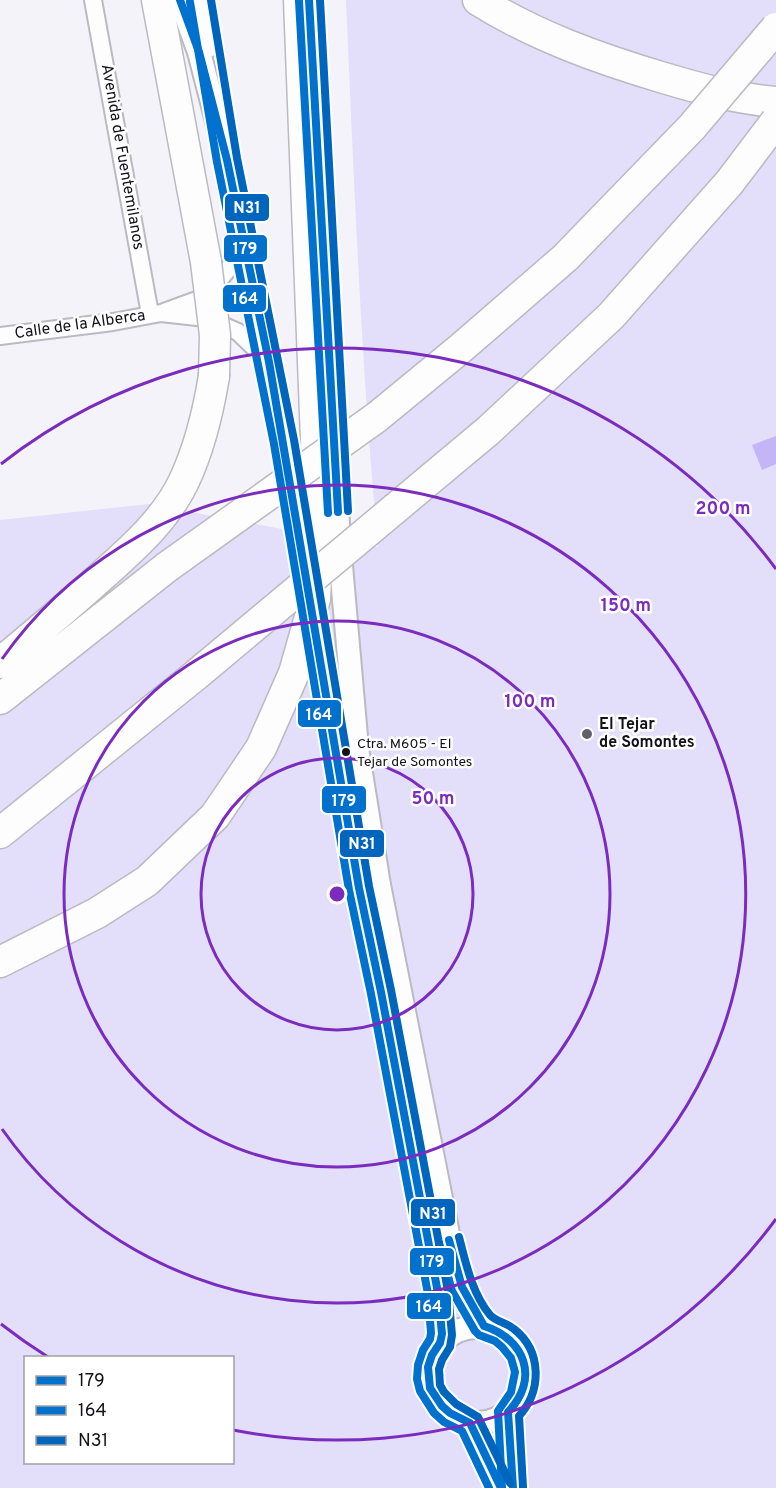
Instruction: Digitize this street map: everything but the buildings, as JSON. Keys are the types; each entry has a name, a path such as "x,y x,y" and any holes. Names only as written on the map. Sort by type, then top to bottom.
{"highway":[{"path":"0,663 70,605 139,543 162,516 183,483 200,442 208,413 214,376 215,335 206,262 157,0"},
{"path":"0,962 97,913 147,881 215,816 261,748 294,673 315,599 320,517 299,0"},
{"path":"478,0 563,44 627,67 745,99 776,102"},
{"path":"0,699 167,567 377,417 461,348 565,258 692,126 776,28"},
{"path":"0,833 196,675 489,430 611,316 729,183 776,121"}],"street":[{"name":"Avenida de Fuentemilanos","path":"93,0 155,314"},
{"path":"180,0 199,52 227,160"},
{"path":"200,0 227,160 284,442"},
{"path":"309,0 339,543 357,748 379,885 448,1234 462,1287 484,1326"},
{"path":"155,314 205,297 230,267 242,233"},
{"path":"155,314 206,318 238,332 269,362"},
{"name":"Calle de la Alberca","path":"0,336 113,322 155,314"},
{"path":"359,888 438,1293 442,1341"},
{"path":"484,1326 502,1332 516,1345 524,1361 526,1380 520,1398 508,1412 490,1422 470,1423 453,1417 440,1406 431,1390 428,1373 432,1356 442,1341 461,1330 484,1326"},
{"path":"508,1412 513,1488"},
{"path":"470,1423 501,1488"}],"shaded area":[{"path":"346,0 776,0 776,1488 0,1488 0,520 149,504 378,547 355,205"},
{"path":"776,436 776,464 762,470 752,445"}],"tunnel":[{"path":"284,442 307,579"},
{"path":"313,615 359,888"}],"transit line":[{"name":"179","path":"180,0 199,52 227,160 269,362 359,888 438,1293 442,1334 428,1367 430,1388 442,1406 450,1413 470,1423 501,1488"},
{"name":"N31","path":"211,0 237,158 294,440 369,886 448,1291 452,1335 450,1347 439,1369 440,1385 456,1404 478,1417 510,1483"},
{"name":"179","path":"309,0 338,512"},
{"name":"N31","path":"320,0 348,511"},
{"name":"164","path":"299,1 328,513"},
{"name":"164","path":"190,2 217,162 274,444 349,890 428,1294 431,1333 418,1365 417,1379 420,1391 434,1413 444,1422 462,1431 489,1488"},
{"name":"N31","path":"459,1237 470,1278 484,1306 492,1317 511,1327 523,1338 534,1360 536,1371 532,1395 519,1416 523,1487"},
{"name":"179","path":"449,1240 462,1287 484,1326 510,1340 518,1350 523,1362 524,1386 508,1412 513,1488"},
{"name":"164","path":"439,1243 452,1291 475,1331 502,1347 511,1358 515,1372 511,1392 498,1411 502,1488"}],"place":[{"name":"El Tejar de Somontes","path":"587,734"},
{"name":"Ctra. M605 - El Tejar de Somontes","path":"346,752"}]}
